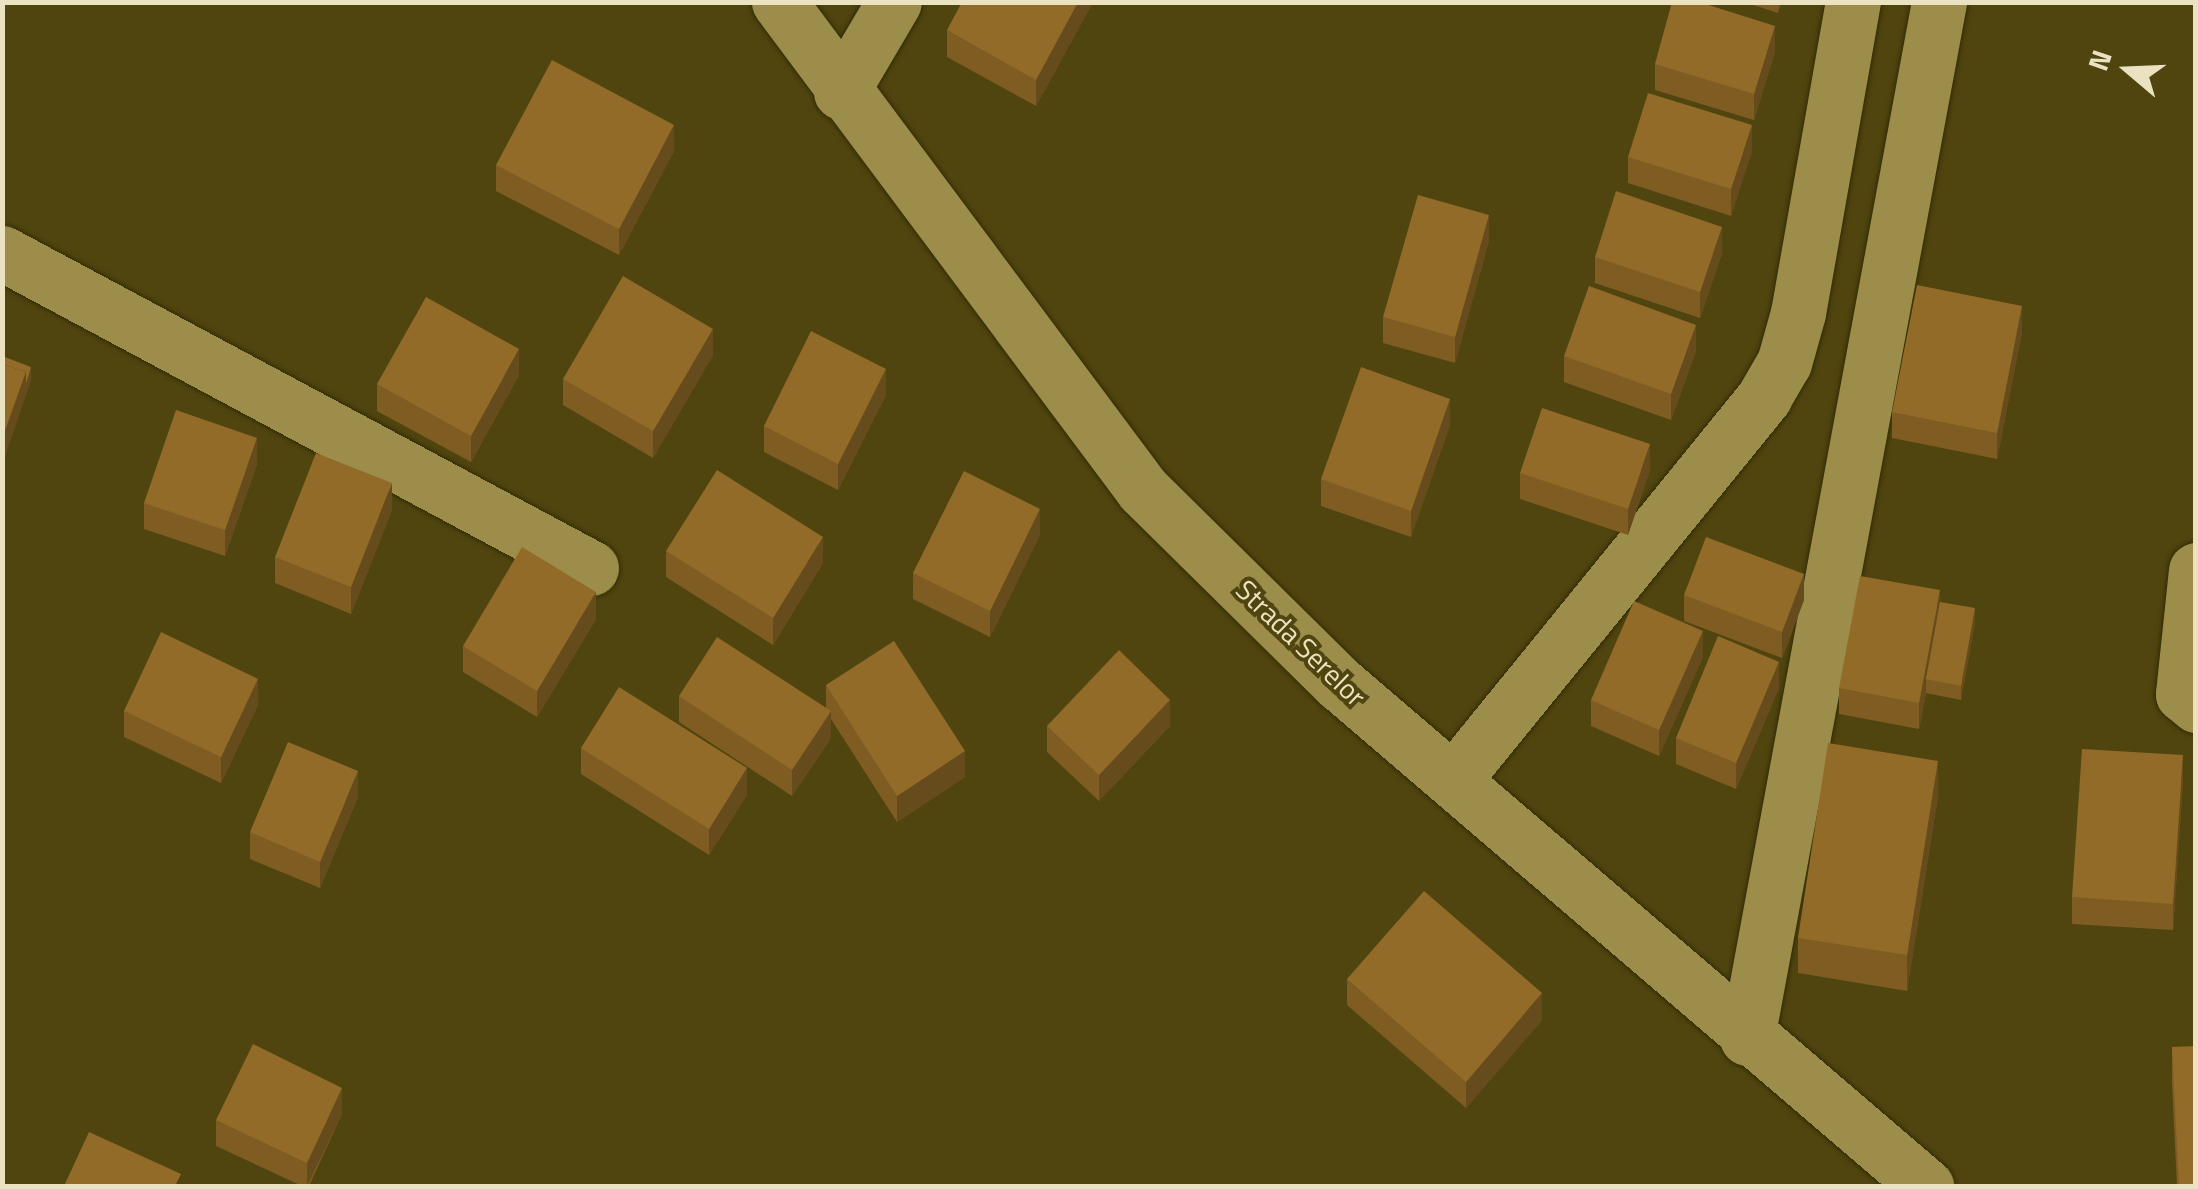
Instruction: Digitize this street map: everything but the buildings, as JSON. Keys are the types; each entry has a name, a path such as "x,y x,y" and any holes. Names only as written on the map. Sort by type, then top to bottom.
{"street":[{"name":"Strada Serelor","path":"779,2 841,92 1143,490 1340,684 1454,779 1747,1038 1926,1186"},
{"path":"841,92 894,2"},
{"path":"1454,779 1764,397 1784,362 1853,2"},
{"path":"1747,1038 1939,2"},
{"path":"2,253 590,568"},
{"path":"2196,570 2183,694 2196,704"}]}
